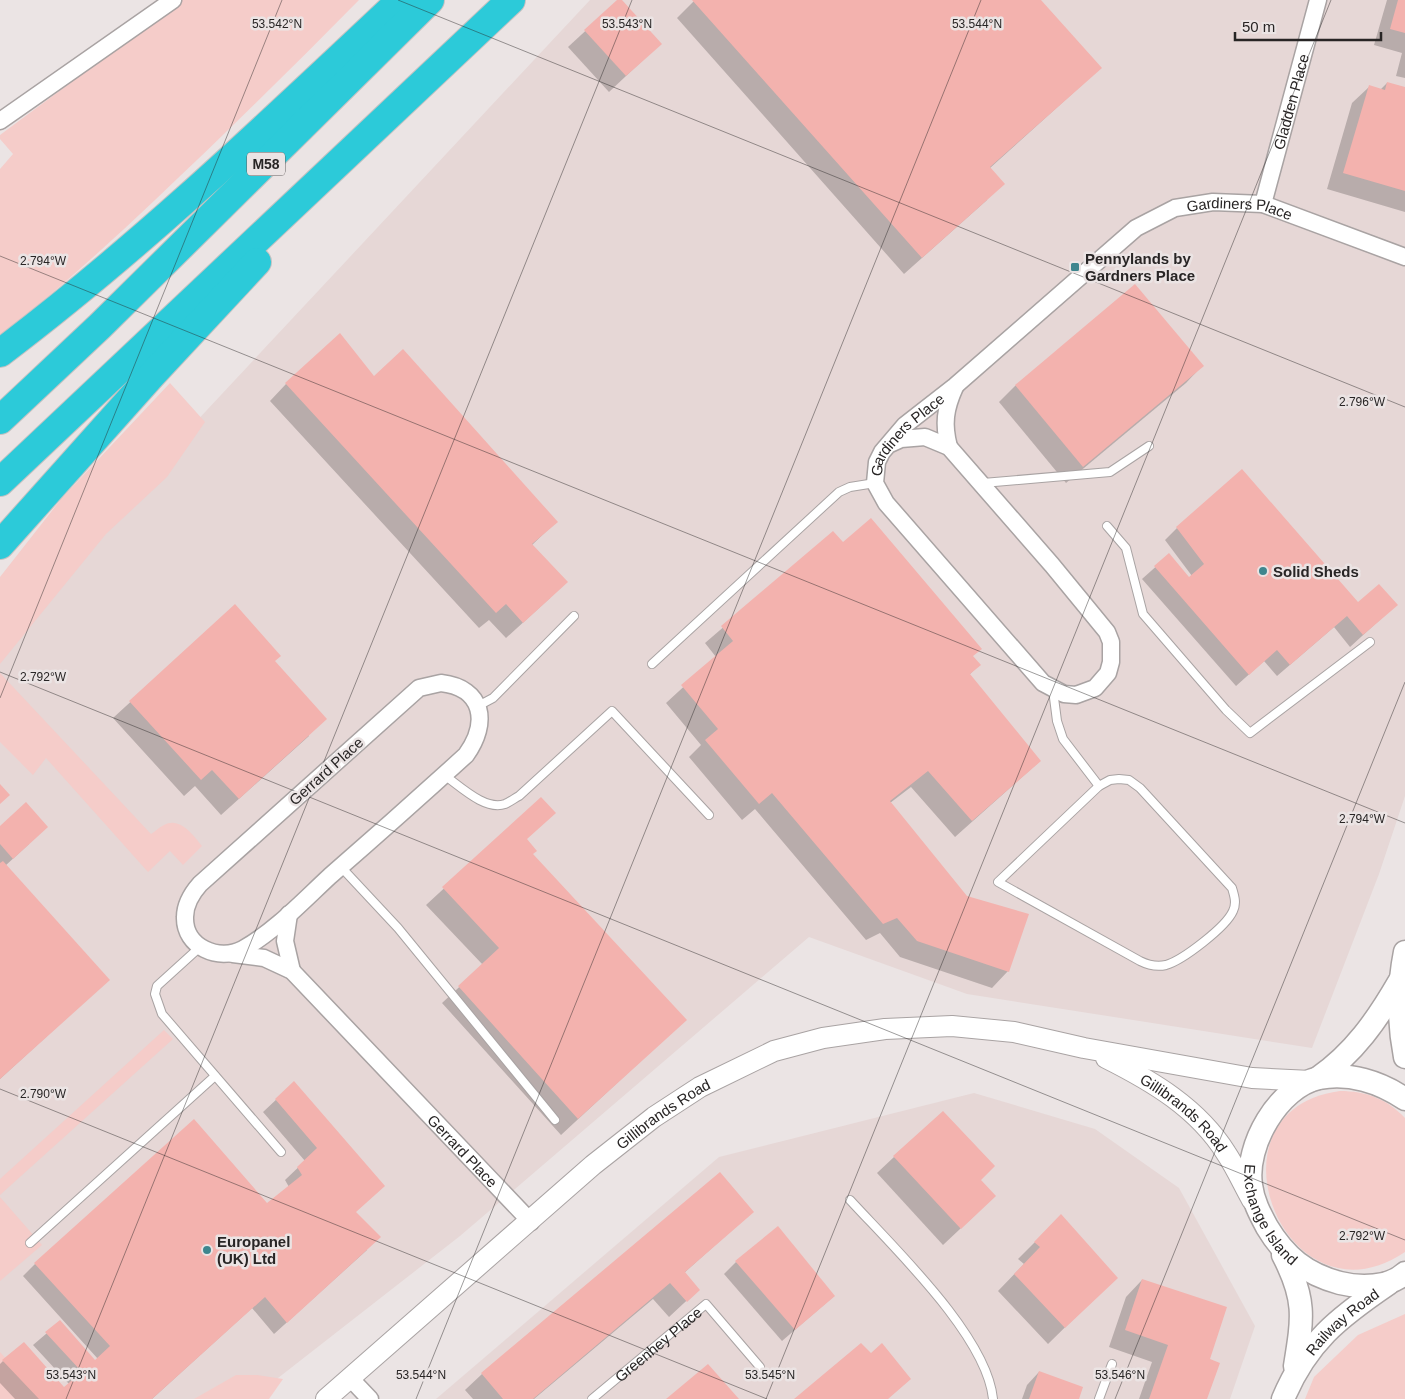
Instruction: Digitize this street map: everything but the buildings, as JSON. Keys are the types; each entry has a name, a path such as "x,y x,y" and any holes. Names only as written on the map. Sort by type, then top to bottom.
{"highway":[{"name":"M58","path":"0,353 72,298 174,212 401,0"},
{"name":"M58","path":"0,420 128,299 430,0"},
{"path":"0,482 421,87 511,0"},
{"path":"0,545 150,376 421,87"}],"main road":[{"path":"1405,952 1399,982 1400,1018 1405,1057"},
{"path":"1314,1080 1349,1053 1367,1034 1399,982"},
{"name":"Exchange Island","path":"1402,1275 1381,1284 1362,1286 1337,1282 1310,1271 1294,1261 1279,1246 1256,1208 1250,1185 1250,1164 1256,1144 1275,1108 1289,1094 1314,1080 1339,1076 1361,1079 1380,1085 1405,1099"},
{"name":"Railway Road","path":"1279,1246 1296,1280 1301,1298 1302,1316 1294,1372"},
{"name":"Railway Road","path":"1283,1399 1294,1372 1313,1345 1352,1309 1402,1275"}],"street":[{"path":"0,121 173,0"},
{"name":"Gladden Place","path":"1263,204 1318,0"},
{"name":"Gardiners Place","path":"1053,690 1043,683 886,503 875,482 877,462 882,452 905,425 956,386 1136,228 1175,208 1213,202 1263,204 1405,257"},
{"path":"949,447 945,418 946,405 956,386"},
{"path":"890,444 901,439 925,437 949,447 1052,565 1107,632 1111,642 1112,653 1108,673 1095,688 1076,695 1064,694 1053,690"},
{"name":"Gerrard Place","path":"478,706 470,695 452,684 429,684 418,688 200,884 192,894 185,918 187,930 200,947 221,954 264,958 292,971 531,1222"},
{"path":"233,954 244,948 289,914 466,755 474,744 480,725 478,706"},
{"path":"289,914 285,941 292,971"},
{"name":"Gillibrands Road","path":"326,1399 531,1222 593,1165 654,1117 700,1087 774,1051 823,1038 885,1028 952,1026 1014,1032 1084,1048 1252,1078 1314,1080"},
{"name":"Gillibrands Road","path":"1084,1048 1141,1075 1168,1093 1191,1113 1226,1152 1256,1208"},
{"path":"350,1378 370,1399"}],"lane":[{"path":"981,484 1110,472 1149,446"},
{"path":"652,664 838,492 850,487 875,482"},
{"path":"1108,526 1126,548 1143,614 1226,710 1250,733 1370,642"},
{"path":"478,706 493,698 574,616"},
{"path":"1053,690 1057,721 1063,738 1099,786"},
{"path":"444,775 483,801 493,805 505,804 519,796 612,711 709,814"},
{"path":"1119,779 1129,780 1140,788 1232,888 1235,898 1234,909 1229,918 1216,931 1177,960 1157,966 1140,961 998,882 1099,786 1110,780 1119,779"},
{"path":"340,867 398,928 555,1120"},
{"path":"200,947 157,986 155,994 162,1014 281,1152"},
{"path":"30,1243 216,1076"},
{"path":"850,1200 941,1300 985,1366 993,1399"},
{"name":"Greenhey Place","path":"592,1399 706,1304 760,1367"},
{"path":"1099,1399 1112,1364"}],"shaded area":[{"path":"182,0 359,0 136,218 60,287 0,335 0,169 13,154 0,139 0,135"},
{"path":"590,0 1405,0 1405,796 1379,874 1312,1048 967,994 809,937 460,1236 251,1399 0,1399 0,645 149,472"},
{"path":"170,383 205,422 167,477 106,534 0,664 0,577 62,498"},
{"path":"0,673 151,834 164,825 176,823 186,828 202,846 183,865 170,851 148,872 46,758 33,775 0,742"},
{"path":"164,1030 173,1039 0,1195 0,1179"},
{"path":"1340,1091 1350,1091 1375,1097 1391,1106 1405,1118 1405,1252 1362,1269 1324,1264 1294,1242 1274,1209 1266,1172 1273,1136 1297,1107"},
{"path":"974,1093 1095,1129 1179,1188 1255,1326 1230,1399 436,1399 719,1157"},
{"path":"0,1197 42,1245 0,1281"},
{"path":"1405,1314 1405,1399 1305,1399 1314,1377 1358,1335"},
{"path":"0,1352 41,1399 0,1399"},
{"path":"236,1375 257,1375 283,1379 269,1399 194,1399"}],"place":[{"name":"Pennylands by Gardners Place","path":"1075,267"},
{"name":"Solid Sheds","path":"1263,571"},
{"name":"Europanel (UK) Ltd","path":"207,1250"}]}
